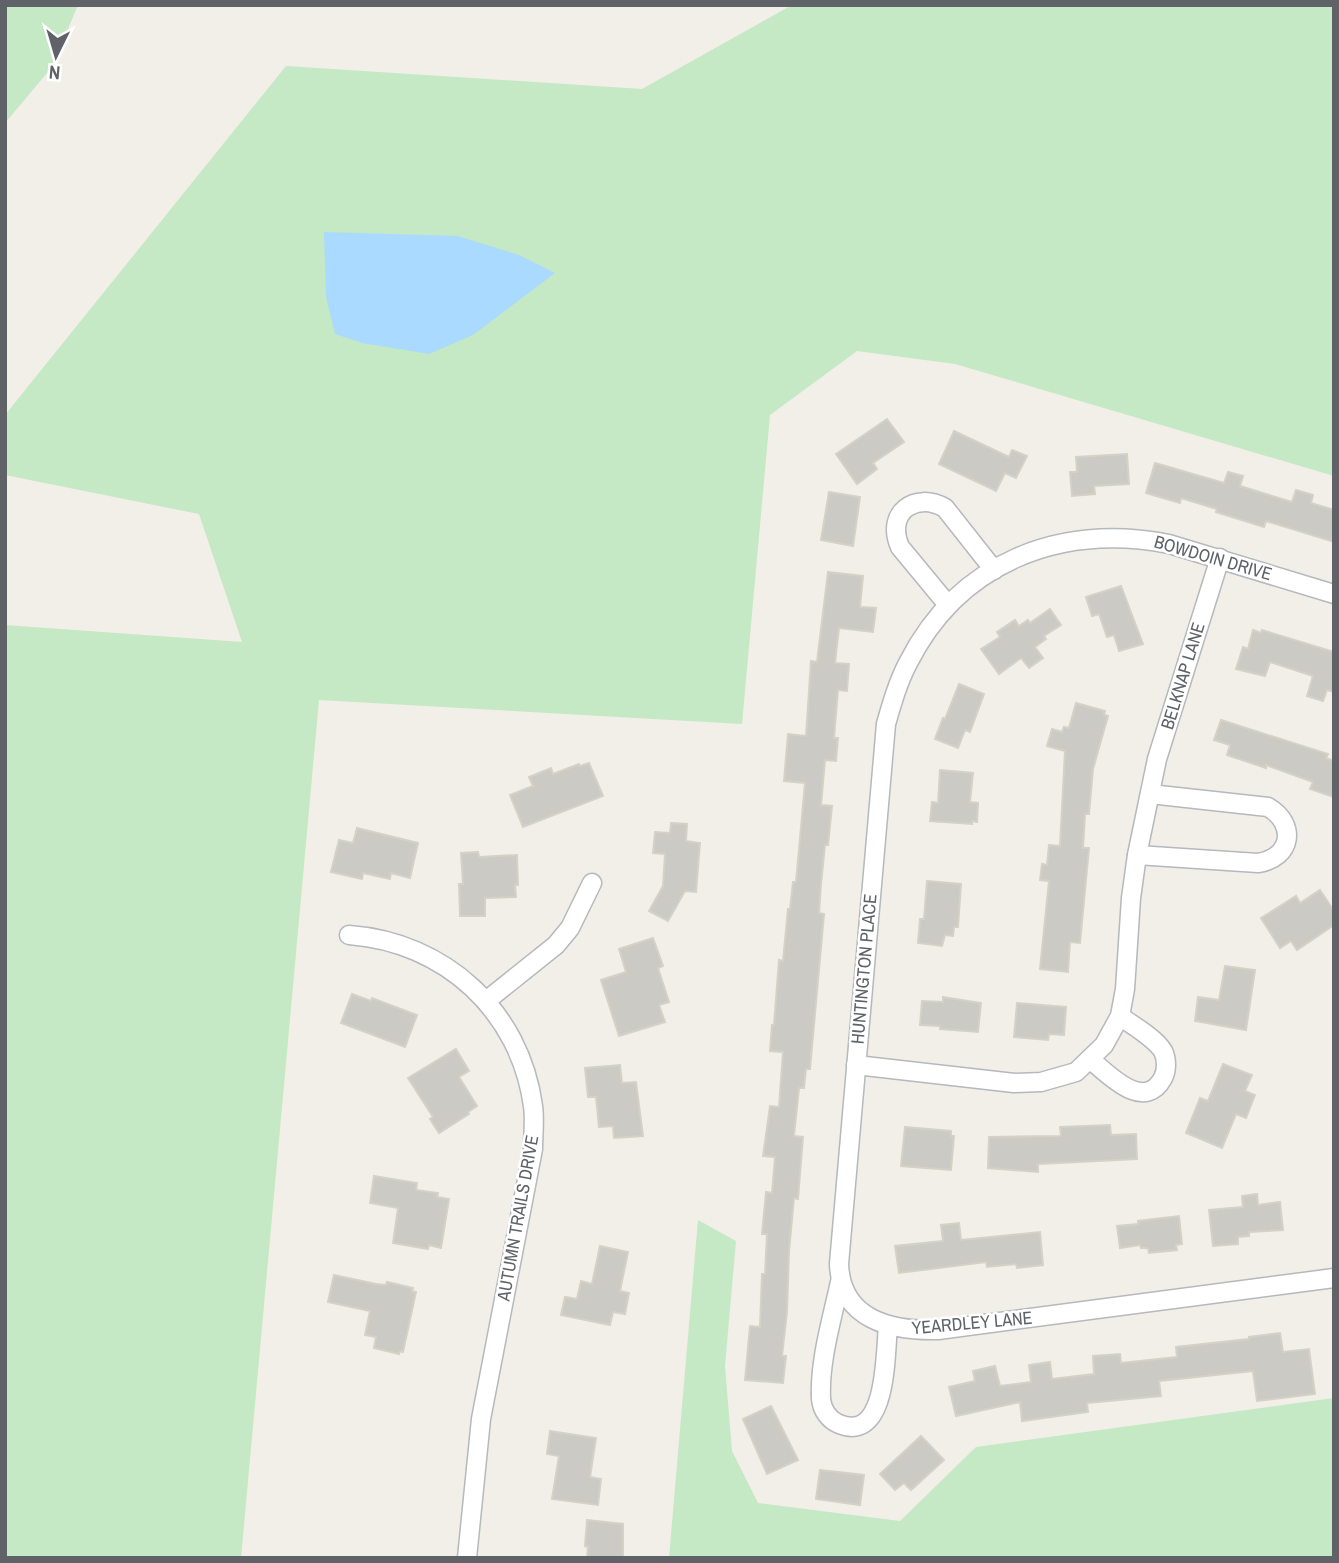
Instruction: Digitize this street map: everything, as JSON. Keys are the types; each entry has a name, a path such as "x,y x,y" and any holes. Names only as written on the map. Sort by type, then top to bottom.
{"street":[{"path":"948,605 897,540 897,521 903,511 912,504 935,502 946,508 994,570"},
{"name":"BOWDOIN DRIVE","path":"1010,561 1059,542 1110,537 1144,539 1220,558 1334,594"},
{"name":"BELKNAP LANE","path":"856,1065 1014,1083 1041,1082 1060,1079 1076,1072 1091,1060 1109,1038 1120,1016 1125,989 1131,898 1157,759 1220,558"},
{"name":"HUNTINGTON PLACE","path":"840,1282 839,1264 886,724 907,664 948,605 969,587 1010,561"},
{"path":"1137,855 1258,863 1274,858 1283,850 1287,839 1284,822 1278,813 1268,807 1150,794"},
{"path":"486,1001 556,945 570,928 592,883"},
{"name":"AUTUMN TRAILS DRIVE","path":"349,935 373,936 405,945 464,979 499,1016 516,1047 528,1080 534,1108 533,1149 485,1394 467,1558"},
{"path":"1091,1060 1130,1091 1142,1092 1161,1082 1166,1072 1163,1051 1120,1016"},
{"name":"YEARDLEY LANE","path":"840,1282 826,1344 821,1401 832,1420 842,1425 854,1426 865,1423 874,1415 879,1402 888,1326 910,1331 938,1329 1334,1278"},
{"path":"840,1282 852,1303 868,1316 888,1326"}],"green space":[{"path":"5,5 78,5 52,67 5,123"},
{"path":"792,5 1334,5 1334,476 955,364 857,351 770,415 742,724 319,700 241,1558 5,1558 5,625 242,642 199,514 5,475 5,415 286,66 642,89"},
{"path":"698,1220 736,1241 725,1366 732,1451 758,1503 900,1521 976,1447 1334,1398 1334,1558 669,1558"}],"water":[{"path":"324,232 458,236 519,255 555,273 473,335 429,354 362,343 335,334 326,297"}],"building":[{"path":"887,419 904,442 873,463 877,469 857,484 836,454"},
{"path":"954,431 1009,457 1012,450 1027,456 1016,478 1005,473 996,491 939,464"},
{"path":"1127,454 1129,484 1094,486 1095,494 1072,496 1070,472 1077,472 1076,457"},
{"path":"1155,463 1224,483 1228,472 1243,476 1240,486 1292,502 1296,490 1313,495 1311,503 1334,510 1334,542 1266,521 1264,527 1181,498 1180,503 1146,493"},
{"path":"829,492 860,497 853,546 821,540"},
{"path":"828,572 863,576 860,607 876,608 873,632 839,628 835,663 849,664 847,691 838,690 834,738 838,738 836,761 825,760 821,805 832,806 821,884 819,913 824,914 810,1069 806,1069 804,1088 799,1088 794,1136 803,1137 798,1199 794,1198 789,1251 782,1356 786,1356 783,1383 745,1380 750,1326 760,1327 767,1234 762,1234 766,1192 772,1193 775,1157 763,1156 770,1106 779,1107 783,1052 770,1051 772,1025 779,960 783,961 788,909 793,882 796,882 805,783 784,781 788,734 806,736 811,661 817,662"},
{"path":"1121,586 1143,644 1119,651 1114,635 1107,637 1099,614 1092,616 1086,597"},
{"path":"1050,609 1061,625 1044,636 1046,639 1035,647 1043,658 1029,668 1021,658 999,674 981,649 1000,637 997,632 1015,620 1019,626 1028,620 1030,623"},
{"path":"1253,630 1261,633 1262,630 1334,652 1334,692 1327,690 1323,701 1307,696 1313,676 1270,662 1265,676 1236,669 1243,647 1248,649"},
{"path":"959,684 984,694 970,732 965,730 958,748 935,739"},
{"path":"1076,703 1105,711 1104,715 1108,716 1093,769 1089,814 1085,814 1083,848 1089,848 1080,943 1070,942 1068,972 1040,969 1049,881 1040,880 1042,864 1047,865 1049,845 1060,846 1065,751 1047,746 1052,729 1062,732 1064,727 1069,728"},
{"path":"1221,720 1328,754 1326,758 1334,761 1334,797 1310,789 1313,782 1266,765 1266,768 1227,755 1230,745 1214,740"},
{"path":"589,763 603,796 523,827 510,795 533,786 529,777 551,768 553,774"},
{"path":"940,770 973,773 970,802 978,803 977,822 972,821 972,824 930,821 932,802 938,803"},
{"path":"671,823 687,824 686,841 700,843 696,892 685,891 668,921 649,911 663,886 665,854 653,853 655,832 670,833"},
{"path":"357,828 418,843 410,878 391,873 390,879 363,873 362,879 331,872 339,840 353,843"},
{"path":"478,852 479,857 517,855 516,897 485,898 485,916 460,916 459,884 463,884 461,853"},
{"path":"927,881 961,884 958,927 954,927 953,936 945,935 942,946 918,943 920,919 924,919"},
{"path":"1320,890 1334,911 1334,925 1297,950 1291,941 1280,948 1261,918 1296,896 1300,903"},
{"path":"653,938 663,966 658,968 669,1002 659,1005 665,1022 619,1036 601,980 626,972 619,949"},
{"path":"1225,966 1255,970 1246,1030 1195,1021 1198,997 1219,1000"},
{"path":"352,994 371,1001 372,998 417,1015 405,1047 341,1023"},
{"path":"943,997 981,1003 978,1032 920,1025 922,1001 943,1002"},
{"path":"1017,1003 1066,1007 1064,1035 1049,1034 1048,1040 1014,1037"},
{"path":"456,1049 469,1071 459,1077 477,1106 439,1133 430,1119 433,1117 408,1078"},
{"path":"1223,1064 1252,1075 1245,1091 1255,1095 1246,1118 1236,1114 1222,1148 1186,1133 1200,1098 1208,1101"},
{"path":"620,1065 622,1083 636,1082 643,1136 614,1138 613,1126 599,1127 596,1097 588,1097 585,1068"},
{"path":"1110,1125 1111,1135 1136,1134 1137,1159 1038,1164 1038,1172 988,1168 989,1137 1061,1136 1060,1127"},
{"path":"905,1127 951,1131 951,1136 954,1136 951,1170 901,1166"},
{"path":"374,1176 417,1183 416,1190 438,1193 437,1197 449,1199 441,1248 429,1245 428,1249 393,1243 398,1208 370,1203"},
{"path":"1257,1194 1258,1205 1280,1202 1283,1230 1249,1232 1249,1236 1238,1237 1238,1244 1213,1246 1209,1210 1243,1207 1242,1196"},
{"path":"1179,1216 1182,1244 1176,1245 1177,1250 1149,1253 1148,1248 1141,1248 1140,1245 1120,1248 1117,1226"},
{"path":"959,1223 961,1240 1040,1232 1043,1265 987,1267 986,1262 899,1273 895,1246 943,1241 941,1225"},
{"path":"600,1246 628,1252 620,1291 629,1293 625,1314 613,1312 610,1325 561,1315 565,1297 577,1299 581,1281 592,1284"},
{"path":"334,1275 413,1288 412,1291 416,1292 403,1352 400,1351 399,1354 374,1348 376,1337 365,1335 370,1311 328,1302"},
{"path":"1280,1333 1283,1352 1309,1349 1315,1394 1257,1401 1253,1371 1159,1381 1161,1396 1087,1403 1088,1412 1022,1421 1020,1402 956,1416 949,1387 975,1381 973,1371 995,1366 1000,1386 1031,1382 1029,1365 1050,1362 1052,1379 1094,1374 1093,1356 1120,1354 1121,1363 1177,1357 1176,1347"},
{"path":"771,1406 798,1460 767,1474 743,1419"},
{"path":"550,1431 596,1438 590,1477 601,1479 598,1505 552,1499 559,1456 547,1454"},
{"path":"921,1436 944,1460 911,1490 904,1483 895,1490 880,1474"},
{"path":"820,1470 864,1475 860,1505 816,1499"},
{"path":"587,1520 623,1524 623,1558 587,1558"}]}
